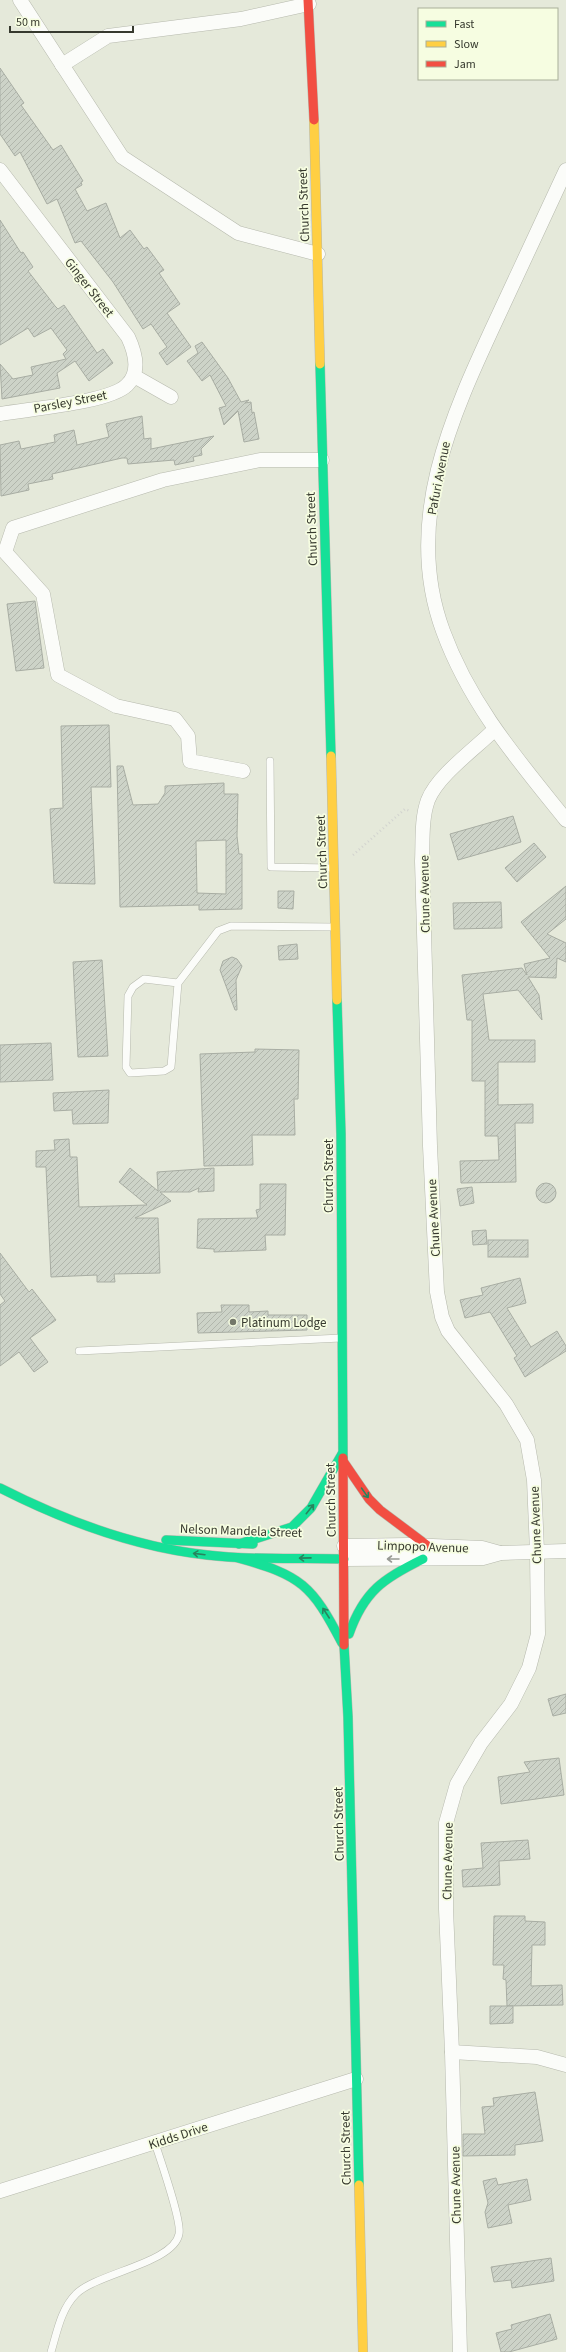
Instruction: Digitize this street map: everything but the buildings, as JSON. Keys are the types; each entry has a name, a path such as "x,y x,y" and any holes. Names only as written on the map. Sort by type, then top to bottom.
{"main road":[{"name":"Church Street","path":"308,2 318,254 322,460 341,1134 341,1550 348,1717 363,2352"},
{"path":"239,1544 292,1527 311,1508 342,1457 380,1510 428,1546"},
{"name":"Nelson Mandela Street","path":"0,1488 47,1511 137,1541 189,1553 238,1558 341,1550"},
{"name":"Nelson Mandela Street","path":"137,1541 185,1540 273,1545"},
{"path":"238,1558 283,1571 299,1580 326,1613 344,1649"},
{"path":"344,1649 355,1613 366,1597 384,1580 423,1559"}],"street":[{"path":"20,0 122,157 238,233 318,254"},
{"path":"62,65 108,36 241,19 308,2"},
{"name":"Ginger Street","path":"0,170 128,337 135,352 134,376"},
{"name":"Pafuri Avenue","path":"566,170 447,432 431,498 427,550 432,589 442,630 463,676 494,730 566,820"},
{"path":"134,376 171,397"},
{"name":"Parsley Street","path":"0,414 89,400 118,391 127,385 134,376"},
{"path":"243,771 190,762 188,736 175,719 116,706 58,675 43,594 5,552 13,528 163,480 260,460 322,460"},
{"name":"Chune Avenue","path":"460,2352 452,2052 446,1909 446,1823 457,1784 481,1743 511,1704 529,1668 538,1634 537,1551 534,1480 527,1440 506,1404 448,1331 442,1317 437,1292 430,1146 422,862 424,820 428,800 438,783 494,730"},
{"name":"Limpopo Avenue","path":"341,1550 428,1546 482,1548 501,1553"},
{"name":"Limpopo Avenue","path":"341,1550 423,1559 483,1558 501,1553 566,1551"},
{"path":"452,2052 537,2057 566,2065"},
{"name":"Kidds Drive","path":"0,2191 356,2079"}],"lane":[{"path":"270,761 271,867 334,868"},
{"path":"178,983 144,979 132,987 128,996 126,1067 130,1073 164,1071 171,1067 178,983 212,939 225,928 336,927"},
{"path":"79,1351 341,1338"},
{"path":"51,2352 64,2310 76,2293 90,2285 165,2252 176,2243 180,2226 155,2143"}],"path":[{"path":"349,858 405,809 424,820"}],"traffic: fast":[{"path":"320,364 331,756"},
{"path":"337,1000 341,1134 343,1458"},
{"path":"239,1544 292,1527 311,1508 342,1454"},
{"path":"0,1488 75,1522 100,1531 153,1546 224,1557 344,1559"},
{"path":"166,1540 253,1544"},
{"path":"238,1558 277,1570 291,1577 302,1585 313,1595 322,1608 332,1623 342,1643"},
{"path":"349,1634 361,1607 369,1596 386,1580 423,1559"},
{"path":"344,1645 348,1717 359,2185"}],"traffic: slow":[{"path":"314,120 320,364"},
{"path":"331,756 337,1000"},
{"path":"359,2185 363,2352"}],"traffic: jam":[{"path":"308,0 314,120"},
{"path":"343,1458 344,1645"},
{"path":"343,1461 369,1499 380,1510 428,1546"}],"place":[{"name":"Platinum Lodge","path":"233,1322"}]}
